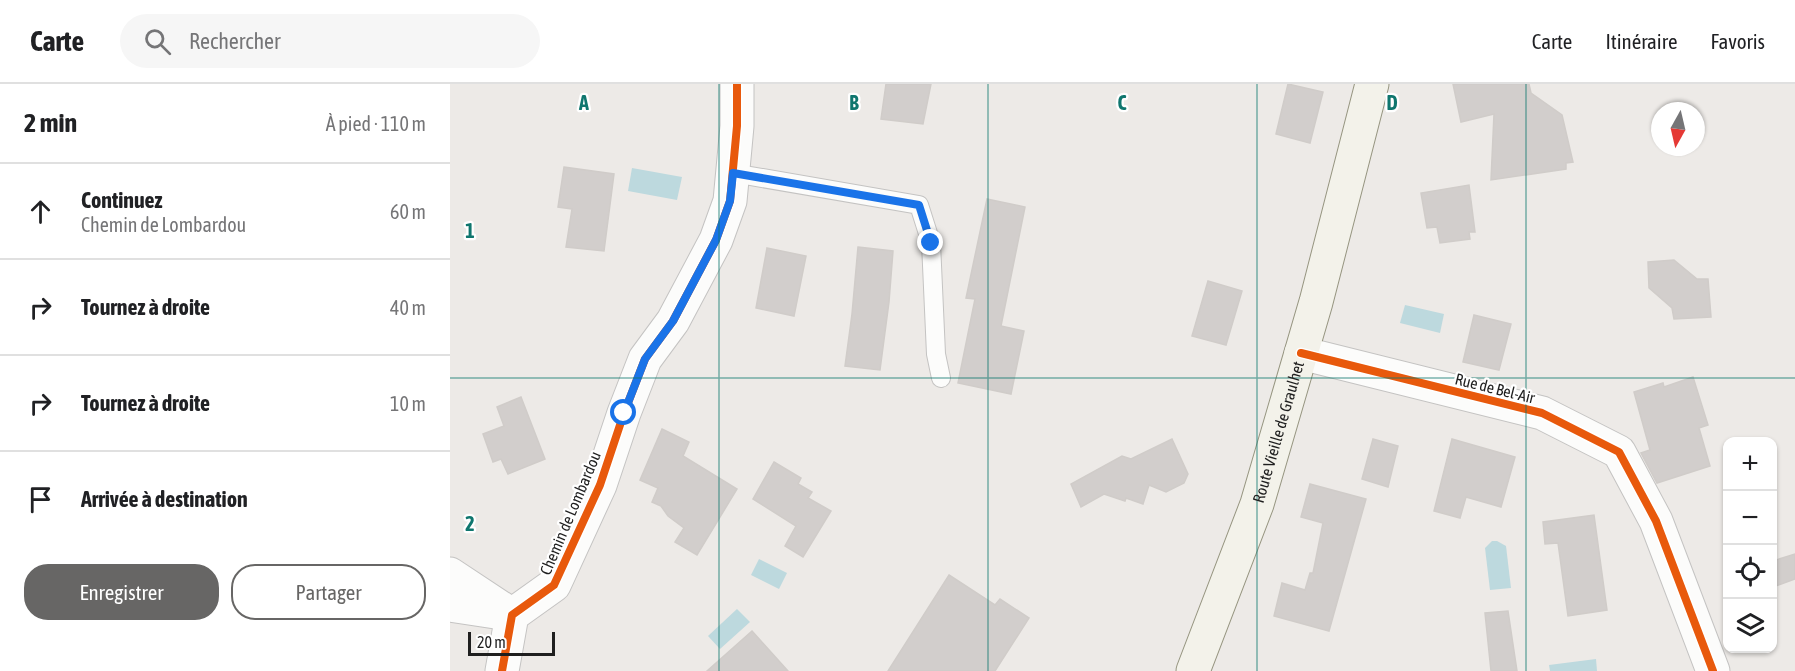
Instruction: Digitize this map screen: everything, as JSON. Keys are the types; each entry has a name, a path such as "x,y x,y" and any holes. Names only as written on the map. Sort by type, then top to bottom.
{"main road":[{"name":"Route Vieille de Graulhet","path":"1192,671 1257,504 1316,302 1372,84"}],"street":[{"name":"Chemin de Lombardou","path":"512,615 554,585 600,485 645,359 673,321 716,240 730,201 737,126 737,84"},
{"name":"Rue de Bel-Air","path":"1301,353 1542,413 1619,452 1656,521 1713,671"},
{"path":"450,574 512,615"},
{"path":"450,605 512,615"},
{"path":"501,671 512,615"}],"lane":[{"path":"733,173 919,205 931,243 936,354 941,378"}],"water":[{"path":"632,168 682,177 677,200 628,191"},
{"path":"1405,305 1444,314 1440,333 1400,323"},
{"path":"1492,541 1506,546 1511,588 1490,590 1485,548"},
{"path":"759,559 787,573 779,589 751,575"},
{"path":"737,609 750,622 720,649 708,636"},
{"path":"1596,659 1597,671 1550,671 1549,665"}],"building":[{"path":"886,84 931,84 923,124 881,119"},
{"path":"1288,84 1323,92 1310,143 1276,134"},
{"path":"1453,84 1529,84 1531,93 1562,115 1573,162 1566,163 1566,169 1491,180 1494,114 1461,122"},
{"path":"564,167 614,174 604,251 566,247 572,209 558,207"},
{"path":"1469,185 1475,232 1469,232 1470,239 1440,243 1437,227 1427,228 1421,193"},
{"path":"987,199 1025,207 1001,326 1024,331 1011,394 958,383 975,299 966,298"},
{"path":"858,247 893,251 880,370 845,366"},
{"path":"767,248 806,256 794,316 756,308"},
{"path":"1674,260 1697,279 1708,279 1711,317 1674,319 1672,308 1649,288 1648,262"},
{"path":"1208,281 1242,291 1226,345 1192,336"},
{"path":"1474,315 1511,324 1499,370 1463,362"},
{"path":"1693,377 1708,425 1699,428 1710,466 1657,483 1641,453 1650,450 1634,392 1663,383 1664,387"},
{"path":"521,397 545,459 508,474 501,459 493,462 483,434 504,426 497,407"},
{"path":"662,429 689,442 683,456 737,489 697,555 675,542 684,528 668,516 661,506 652,502 658,488 640,480"},
{"path":"1172,439 1188,474 1184,483 1166,492 1149,485 1143,504 1104,494 1081,507 1071,484 1122,456 1131,459"},
{"path":"1373,439 1398,446 1388,487 1362,479"},
{"path":"1452,439 1515,457 1501,507 1466,497 1460,518 1434,511"},
{"path":"774,462 801,478 798,484 812,492 808,498 831,511 803,557 785,546 796,526 753,499"},
{"path":"1310,484 1366,499 1329,631 1274,616 1282,583 1305,590 1310,573 1313,573 1323,523 1301,517"},
{"path":"1594,515 1607,610 1568,616 1558,543 1545,544 1543,522"},
{"path":"1795,554 1795,579 1777,586 1777,560"},
{"path":"949,575 995,605 1000,599 1029,618 995,671 888,671"},
{"path":"1508,611 1517,671 1491,671 1485,613"},
{"path":"752,631 788,671 707,671"}],"cycle path":[{"path":"502,671 512,615 554,585 600,485 645,359 673,321 716,240 730,201 737,126 737,84"},
{"path":"1301,353 1542,413 1619,452 1656,521 1713,671"}],"route":[{"path":"624,413 645,359 673,321 716,240 730,201 733,173 919,205 931,243"}]}
